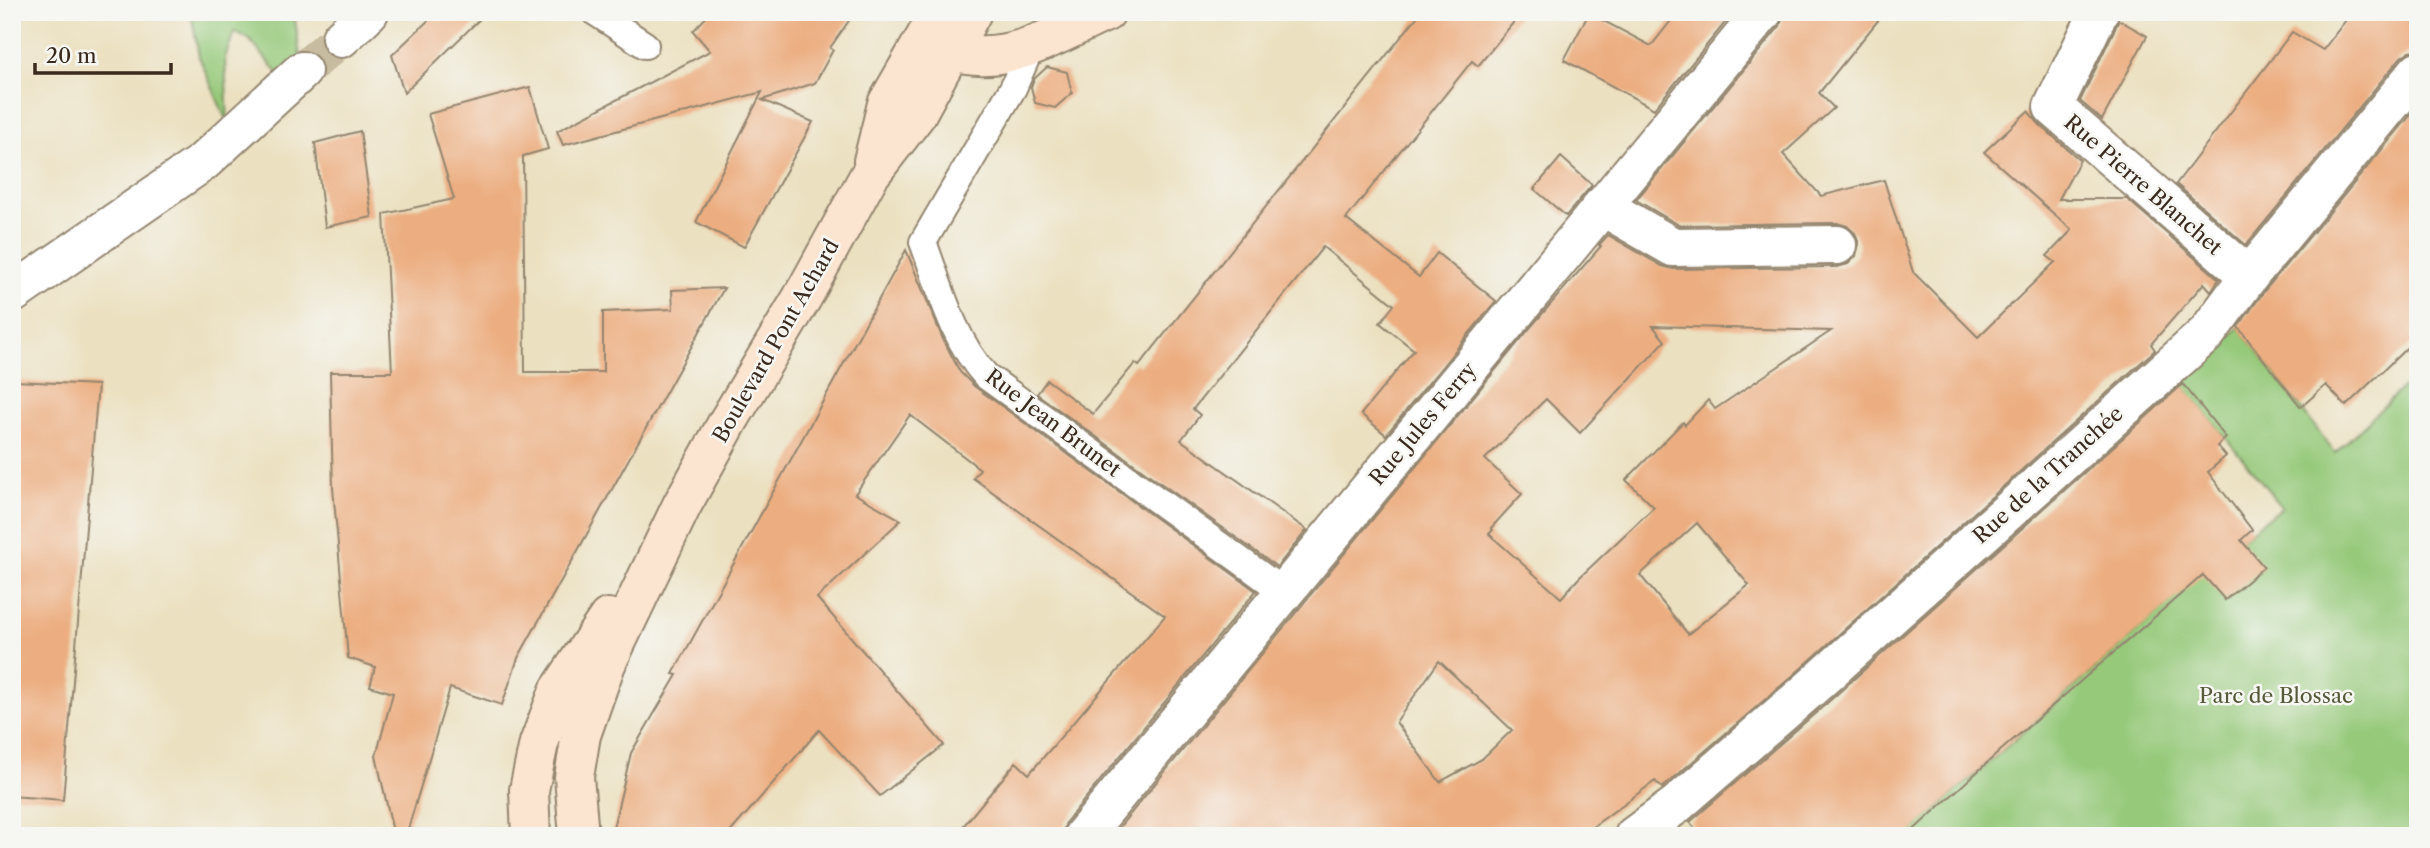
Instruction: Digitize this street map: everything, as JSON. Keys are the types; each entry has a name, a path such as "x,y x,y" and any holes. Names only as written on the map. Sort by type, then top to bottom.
{"main road":[{"name":"Boulevard Pont Achard","path":"579,836 574,777 581,735 606,664 682,505 729,420 803,298 869,176 915,115 939,35 972,12"},
{"path":"939,35 985,55 1017,51 1106,12"},
{"name":"Boulevard Pont Achard","path":"531,836 529,790 539,743 559,691 682,505"}],"street":[{"path":"341,38 369,12"},
{"name":"Rue Jules Ferry","path":"1083,836 1763,12"},
{"name":"Rue Pierre Blanchet","path":"2099,12 2053,107 2249,276"},
{"path":"12,294 203,162 302,71"},
{"name":"Rue de la Tranchée","path":"1634,836 1676,806 1811,688 2206,334 2249,276 2418,71"},
{"path":"1602,206 1673,247 1837,245"}],"lane":[{"path":"595,12 645,45"},
{"name":"Rue Jean Brunet","path":"1031,47 1013,88 923,242 960,340 973,362 986,376 1284,592"}],"green space":[{"path":"191,12 294,12 302,71 278,73 248,38 234,32 225,58 228,124 199,57"},
{"name":"Parc de Blossac","path":"2239,327 2335,453 2418,373 2418,836 1906,836 2252,530 2282,507 2183,385"}],"building":[{"path":"437,12 487,12 404,93 392,55"},
{"path":"711,12 855,12 830,48 833,50 815,83 762,100 813,122 744,247 696,222 762,92 563,145 557,131 710,51 693,31"},
{"path":"1421,12 1522,12 1478,66 1472,61 1346,219 1419,277 1437,253 1496,301 1386,435 1361,414 1414,350 1380,323 1394,305 1323,247 1193,409 1200,415 1181,440 1307,530 1277,567 1037,394 1047,380 1093,414 1135,363 1139,366"},
{"path":"1678,12 1734,12 1654,109 1564,60 1589,13 1651,46"},
{"path":"1784,12 1885,12 1819,93 1834,108 1783,154 1821,196 1884,180 1913,272 1978,337 2055,262 2047,256 2072,230 1984,152 2028,111 2080,160 2059,199 2127,199 2219,279 2211,291 2204,283 2151,344 2155,350 1797,672 1662,788 1655,781 1580,836 1112,836 1608,235 1662,266 1673,269 1837,267 1848,264 1856,256 1859,244 1855,233 1847,226 1837,223 1679,225 1636,200 1780,26","holes":["1653,326 1831,331 1715,409 1708,400 1685,425 1683,422 1626,480 1654,507 1561,598 1489,534 1493,530 1491,528 1522,494 1485,459 1546,399 1580,433 1665,341","1697,523 1749,585 1688,634 1640,575","1439,661 1512,730 1482,759 1440,782 1396,722"]},
{"path":"2352,12 2418,12 2418,50 2410,51 2401,57 2246,245 2176,184 2292,32 2323,50"},
{"path":"2119,20 2147,36 2102,120 2080,101"},
{"path":"1047,67 1067,72 1072,93 1055,108 1035,103 1031,87 1034,79"},
{"path":"530,87 548,149 523,156 525,372 603,372 603,312 673,309 672,290 724,288 518,658 502,705 450,688 406,836 394,836 376,756 393,693 370,686 375,667 348,658 333,488 330,372 392,372 384,214 454,199 428,114"},
{"path":"2418,106 2418,337 2346,406 2326,385 2301,407 2238,327 2266,289"},
{"path":"360,131 372,217 325,227 315,143"},
{"path":"1561,157 1592,185 1566,216 1534,189"},
{"path":"906,250 942,337 960,372 974,386 1256,591 1066,822 1062,836 955,836 1016,762 1029,774 1165,616 973,478 980,469 910,415 855,494 901,520 817,598 944,745 880,796 819,730 727,836 611,836 631,753 677,675 673,674"},
{"path":"15,381 98,385 63,800 12,796 12,414"},
{"path":"2183,384 2226,438 2217,446 2226,456 2208,472 2252,530 2241,540 2264,567 2225,600 2203,575 1999,752 1907,836 1701,836 1690,822 1826,704"}],"tunnel":[{"path":"302,71 341,38"}]}
